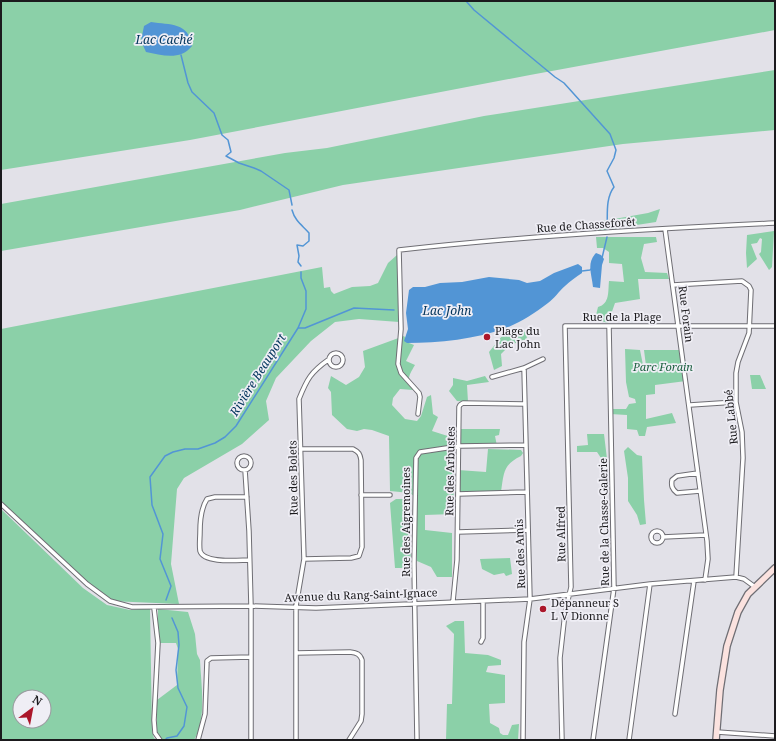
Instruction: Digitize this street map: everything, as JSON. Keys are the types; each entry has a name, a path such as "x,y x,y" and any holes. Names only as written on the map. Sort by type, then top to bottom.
{"street":[{"name":"Rue de Chasseforêt","path":"418,414 419,393 401,373 398,364 401,329 399,250 456,244 775,223"},
{"name":"Rue Forain","path":"666,229 706,535 708,560 705,580"},
{"name":"Rue Labbé","path":"673,285 737,281 746,283 751,290 750,326 747,340 738,362 736,373 736,402 742,432 743,458 736,577"},
{"name":"Rue de la Plage","path":"565,326 775,326"},
{"name":"Rue Alfred","path":"562,740 560,658 565,613 571,587 565,326"},
{"name":"Rue de la Chasse-Galerie","path":"593,740 614,588 609,326"},
{"path":"336,353 342,356 343,361 341,365 336,368 332,366 328,360 330,356 336,353"},
{"path":"492,377 524,368 543,359"},
{"name":"Rue des Bolets","path":"296,740 296,606 304,559 299,399 305,384 315,369 328,360"},
{"name":"Rue des Amis","path":"524,368 526,492 530,599 524,642 524,740"},
{"path":"690,405 736,402"},
{"name":"Rue des Arbustes","path":"453,601 458,532 460,404 524,404"},
{"name":"Rue des Aigremoines","path":"417,740 416,603 414,564 416,458 420,452 460,446 526,445"},
{"path":"301,449 348,448 358,451 361,460 362,547 359,556 351,558 304,559"},
{"path":"242,455 246,456 251,461 250,466 245,470 240,469 237,465 238,458 242,455"},
{"path":"245,470 250,560 251,740"},
{"path":"698,473 677,476 672,480 671,486 677,493 700,491"},
{"path":"458,494 526,492"},
{"path":"361,495 390,495"},
{"path":"247,497 215,497 207,499 203,505 200,527 200,550 205,557 212,560 250,560"},
{"name":"Avenue du Rang-Saint-Ignace","path":"1,504 87,584 110,601 132,607 296,606 316,608 453,601 530,599 650,584 736,577"},
{"path":"458,532 528,530"},
{"path":"663,537 706,535"},
{"path":"716,740 720,690 727,646 738,612 748,594 775,568"},
{"path":"736,577 744,579 755,587"},
{"path":"675,714 694,581"},
{"path":"629,740 650,584"},
{"path":"481,642 483,638 484,601"},
{"path":"154,608 158,643 154,720 155,733 160,740"},
{"path":"296,653 350,652 361,656 362,714 361,721 350,740"},
{"path":"198,740 205,714 207,661 211,658 251,657"},
{"path":"717,732 775,736"}],"green space":[{"path":"1,1 775,1 775,30 190,140 1,170"},
{"path":"775,70 775,130 623,144 343,185 240,210 1,251 1,204 285,153 327,148 484,116"},
{"path":"660,209 656,222 598,231 603,221 648,213"},
{"path":"774,231 772,267 769,270 759,254 761,252 762,239 760,238 757,243 751,244 757,259 747,268 747,235"},
{"path":"596,237 656,237 657,242 644,244 641,258 645,272 667,273 669,279 638,279 640,299 615,303 608,323 595,319 598,307 605,303 609,281 624,282 622,264 609,263 609,252 603,248 597,248"},
{"path":"397,255 399,322 359,319 335,322 311,341 276,378 266,401 269,420 242,444 184,478 177,489 171,564 179,604 110,601 87,584 1,502 1,329 322,267 324,288 330,287 334,294 352,287 370,286 378,283 388,263"},
{"path":"522,331 526,332 527,339 510,345 501,354 502,366 494,370 489,352 502,336"},
{"path":"404,336 409,343 414,345 406,361 415,365 409,378 413,390 400,389 393,398 392,405 405,419 417,421 421,416 427,397 431,395 433,414 438,417 432,431 454,438 453,514 425,515 425,530 452,533 452,577 437,577 431,567 417,561 415,497 410,493 390,491 389,436 372,430 364,429 357,431 347,429 332,415 331,392 328,388 331,376 346,385 359,377 365,367 363,351"},
{"name":"Parc Forain","path":"625,349 640,350 643,365 646,366 644,350 682,350 686,381 655,385 655,394 646,395 646,419 672,413 676,423 647,427 645,436 639,436 637,430 627,429 627,415 610,414 610,409 626,409 629,404 636,403 635,399 629,397 626,382"},
{"path":"750,375 760,375 766,389 752,389"},
{"path":"485,376 489,382 467,385 468,402 457,401 449,391 453,385 453,378 467,381"},
{"path":"459,429 500,429 499,435 495,436 497,446 460,447"},
{"path":"587,434 604,434 607,459 601,458 597,452 577,452 577,446 588,445"},
{"path":"628,447 637,455 642,456 646,524 640,525 637,515 628,501 628,478 624,451"},
{"path":"488,449 521,450 523,453 505,470 501,492 458,495 458,470 486,472"},
{"path":"396,499 409,499 411,568 395,568 390,503"},
{"path":"1,509 83,588 107,605 130,610 150,608 152,731 154,738 157,740 1,740"},
{"path":"510,558 512,574 506,576 504,573 494,575 482,569 480,559"},
{"path":"158,609 188,612 195,634 197,654 200,660 202,712 201,722 194,740 164,740 160,738 157,733 157,700 177,685 178,649 176,643 158,643"},
{"path":"455,621 464,621 465,653 488,655 501,660 501,665 488,666 486,672 505,675 505,703 489,704 490,723 499,728 500,733 503,735 508,735 512,725 519,724 518,740 446,740 447,704 452,704 454,634 446,626"}],"water":[{"name":"Lac Caché","path":"151,22 178,26 187,33 192,46 182,54 170,56 146,52 141,41 144,26"},
{"path":"596,253 601,255 604,259 600,288 593,287 590,269 591,261"},
{"name":"Lac John","path":"578,264 582,267 582,273 569,282 543,307 512,326 495,332 457,340 419,343 407,343 404,341 408,329 406,313 409,290 413,287 425,287 440,283 462,282 489,277 519,280 527,283 540,281 554,273"}],"waterway":[{"path":"466,1 474,10 564,83 610,134 616,150 614,158 607,171 614,187 608,202 607,229"},
{"name":"Rivière Beauport","path":"181,55 188,83 192,92 214,113 222,135 228,140 231,152 226,156 239,163 261,171 289,190 292,205"},
{"name":"Rivière Beauport","path":"292,210 297,220 309,233 309,241 303,246 297,245 299,256 298,262 301,266"},
{"path":"602,258 607,237"},
{"path":"582,271 591,269"},
{"name":"Rivière Beauport","path":"166,600 171,586 160,559 163,534 152,505 150,477 165,456 173,452 185,449 198,449 215,443 225,437 236,426 298,328 306,309 306,291 301,278 301,272"},
{"path":"298,328 305,328 354,308 394,310"},
{"name":"Rivière Beauport","path":"166,739 177,736 184,726 187,707 178,688 176,670 179,645 178,632 172,618"}],"place":[{"name":"Plage du Lac John","path":"487,337"},
{"name":"Dépanneur S L V Dionne","path":"543,609"}]}
